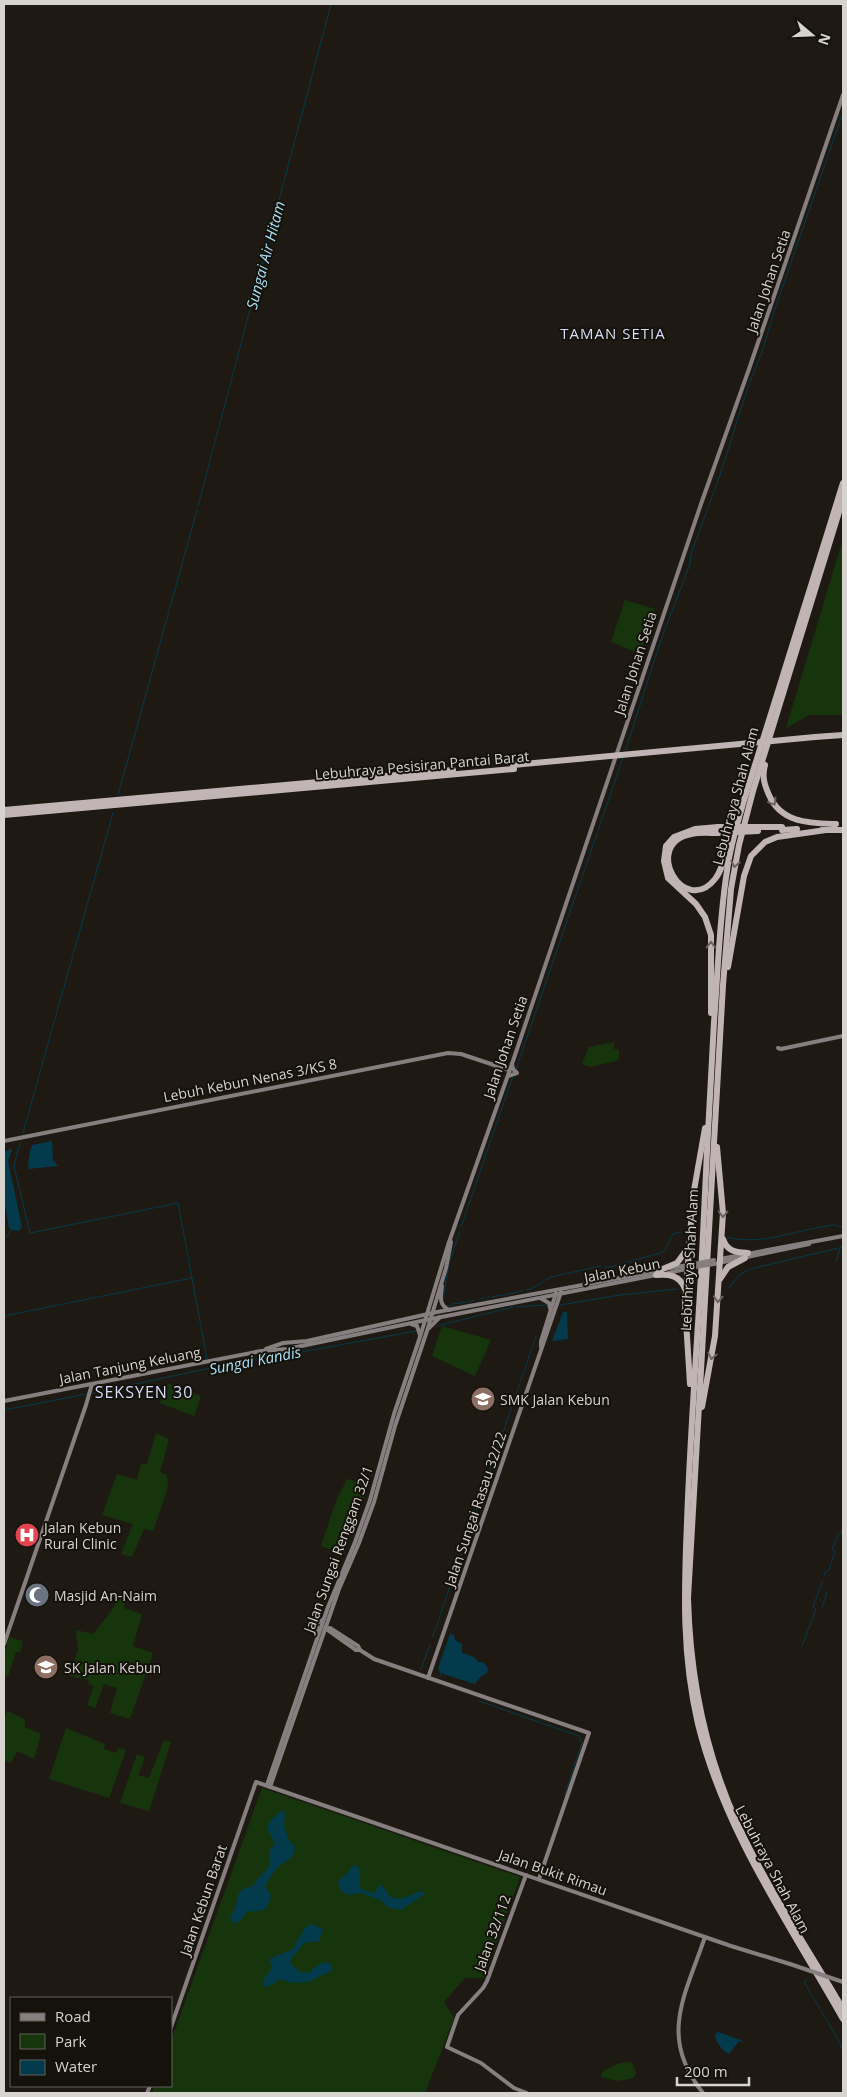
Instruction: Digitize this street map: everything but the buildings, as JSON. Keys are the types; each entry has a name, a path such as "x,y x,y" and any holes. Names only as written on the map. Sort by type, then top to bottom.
{"highway":[{"name":"Lebuhraya Shah Alam","path":"843,483 732,840 727,869 719,951 690,1433 684,1573 684,1620 688,1664 702,1739 718,1786 734,1828 764,1884 843,2019"},
{"name":"Lebuhraya Shah Alam","path":"843,499 753,791 739,845 731,889 720,1038 688,1605 693,1664 706,1737 722,1785 739,1826 843,2009"},
{"path":"800,638 764,771 763,782 772,802 786,816 802,822 840,824"},
{"path":"718,830 689,834 674,845 669,856 668,868 670,874 681,885 691,889 700,888 710,884 718,875 767,724"},
{"name":"Lebuhraya Pesisiran Pantai Barat","path":"4,815 843,737"},
{"name":"Lebuhraya Pesisiran Pantai Barat","path":"4,810 513,767"},
{"path":"782,829 840,824"},
{"path":"690,1433 690,1378 685,1329 686,1295 691,1266 689,1244 693,1196 711,1082 711,935 705,917 696,904 668,878 664,860 666,846 674,838 695,828 718,830 843,830"},
{"path":"720,1038 732,942 744,876 751,856 765,842 777,836 826,830"},
{"path":"697,1440 715,1336 719,1282 717,1261 722,1233 722,1196 717,1152 716,1106"},
{"path":"722,1233 724,1242 732,1251 747,1256"},
{"path":"657,1273 676,1264 684,1255 689,1244"},
{"path":"719,1282 728,1267 747,1256"},
{"path":"657,1273 678,1278 684,1284 686,1295"}],"main road":[{"name":"Jalan Johan Setia","path":"429,1317 451,1240 668,601 843,95"},
{"path":"778,1048 781,1049 843,1036"},
{"name":"Lebuh Kebun Nenas 3/KS 8","path":"4,1141 438,1054 456,1053 509,1070"},
{"path":"498,1067 507,1066 513,1061"},
{"path":"498,1067 507,1078 510,1074 517,1073 513,1069 513,1061"},
{"name":"Jalan Kebun","path":"429,1317 559,1292 568,1292 843,1236"},
{"name":"Jalan Johan Setia","path":"429,1317 445,1271 451,1240"},
{"path":"445,1271 440,1299 444,1306 450,1310"},
{"name":"Jalan Kebun","path":"429,1317 450,1310 657,1273"},
{"name":"Jalan Sungai Rasau 32/22","path":"428,1678 526,1396 559,1292"},
{"name":"Jalan Sungai Rasau 32/22","path":"541,1346 541,1340 550,1312 559,1292"},
{"path":"556,1306 568,1292"},
{"path":"537,1297 544,1298 549,1302 550,1312"},
{"path":"427,1331 442,1316"},
{"name":"Jalan Tanjung Keluang","path":"4,1401 261,1351 296,1347 429,1317"},
{"name":"Jalan Tanjung Keluang","path":"261,1351 283,1343 429,1317"},
{"name":"Jalan Sungai Renggam 32/1","path":"389,1440 427,1331 429,1317"},
{"name":"Jalan Sungai Renggam 32/1","path":"293,1716 310,1659 367,1522 394,1414 420,1337 429,1317"},
{"path":"408,1323 417,1326 420,1337"},
{"path":"295,1342 284,1346 286,1348 296,1347"},
{"path":"4,1644 42,1537 92,1384"},
{"path":"321,1640 327,1635 334,1633 327,1618"},
{"name":"Jalan Sungai Renggam 32/1","path":"268,1786 321,1640 327,1618"},
{"name":"Jalan Sungai Renggam 32/1","path":"325,1628 356,1650 360,1650 374,1659 589,1733 538,1879"},
{"name":"Jalan Sungai Renggam 32/1","path":"268,1786 272,1780 280,1752"},
{"path":"272,1780 274,1786 278,1789"},
{"name":"Jalan Bukit Rimau","path":"256,1782 705,1937 843,1982"},
{"name":"Jalan Kebun Barat","path":"172,2024 256,1782"},
{"name":"Jalan 32/112","path":"526,1875 485,1984 458,2015 447,2047 481,2063 514,2088 527,2093"},
{"path":"703,2093 682,2058 678,2017 705,1937"}],"green space":[{"path":"843,539 843,715 809,715 786,728"},
{"path":"625,600 655,609 640,654 611,642"},
{"path":"614,1042 614,1049 619,1050 619,1058 616,1061 590,1067 582,1064 589,1047"},
{"path":"442,1326 491,1340 475,1376 432,1356"},
{"path":"167,1383 201,1396 194,1416 160,1403"},
{"path":"156,1433 169,1439 160,1472 167,1475 168,1487 153,1531 144,1529 132,1557 121,1554 133,1524 102,1515 117,1474 137,1480 141,1464 147,1464"},
{"path":"347,1479 369,1484 344,1554 321,1546 336,1501"},
{"path":"121,1593 128,1595 124,1608 142,1614 133,1646 153,1653 130,1719 110,1713 117,1688 104,1684 95,1708 87,1705 94,1686 88,1684 89,1680 70,1676 78,1650 76,1630 93,1634 111,1612"},
{"path":"9,1637 23,1641 20,1652 16,1652 8,1676 4,1675 4,1655"},
{"path":"7,1711 25,1719 25,1727 41,1734 34,1759 17,1751 11,1763 4,1760 4,1721"},
{"path":"66,1728 105,1744 104,1749 116,1753 118,1748 126,1750 109,1798 49,1779"},
{"path":"164,1740 171,1742 149,1811 120,1803 137,1754 145,1757 138,1775 149,1778"},
{"path":"262,1788 520,1877 484,1978 465,1978 444,2002 454,2018 425,2093 152,2093 155,2087 172,2087 172,2038"},
{"path":"632,2062 636,2073 633,2078 618,2081 601,2077 603,2071 620,2063"}],"water":[{"path":"52,1141 53,1160 58,1166 28,1169 32,1145"},
{"path":"12,1150 8,1161 22,1227 19,1231 9,1228 4,1200 4,1152"},
{"path":"563,1312 567,1312 568,1339 552,1341"},
{"path":"450,1634 454,1635 455,1640 462,1644 462,1653 474,1657 478,1662 483,1662 488,1668 487,1673 480,1677 475,1684 440,1673 438,1668"},
{"path":"281,1811 285,1812 284,1826 288,1839 295,1847 295,1851 289,1860 275,1870 265,1886 271,1896 267,1907 263,1910 247,1912 241,1920 234,1924 230,1917 236,1907 238,1894 245,1888 253,1886 269,1867 269,1851 275,1844 267,1828 270,1821"},
{"path":"356,1865 360,1870 360,1887 362,1890 375,1893 380,1884 394,1898 402,1898 422,1891 425,1894 401,1910 387,1907 382,1901 362,1893 347,1895 340,1889 338,1881 348,1873 351,1867"},
{"path":"311,1924 323,1929 319,1941 304,1943 292,1957 290,1963 300,1972 309,1973 315,1967 325,1962 331,1964 333,1970 308,1982 292,1983 280,1979 264,1987 263,1981 272,1967 269,1959 293,1949 305,1928"},
{"path":"717,2032 746,2042 739,2041 729,2054 717,2042 715,2036"}],"waterway":[{"name":"Sungai Air Hitam","path":"198,506 331,4"},
{"path":"625,752 661,640 690,564 691,554 720,475 748,387 762,352 843,112"},
{"path":"118,795 197,510"},
{"path":"516,1069 623,758"},
{"path":"64,987 113,813"},
{"path":"23,1133 63,990"},
{"path":"461,1227 513,1076"},
{"path":"4,1316 192,1278 178,1203 30,1233 14,1166 20,1143"},
{"path":"727,1237 754,1240 836,1225"},
{"path":"838,1226 843,1227"},
{"path":"4,1239 11,1230"},
{"path":"443,1300 449,1263 460,1231"},
{"path":"605,1267 660,1253 665,1250 673,1234 681,1232"},
{"name":"Sungai Kandis","path":"728,1289 739,1275 750,1269 843,1247"},
{"path":"836,1262 840,1249"},
{"path":"526,1290 551,1277 601,1266"},
{"path":"192,1278 207,1359"},
{"name":"Sungai Kandis","path":"560,1305 620,1295 677,1289"},
{"path":"492,1297 523,1291"},
{"path":"479,1299 484,1298"},
{"path":"468,1302 474,1300"},
{"path":"453,1304 466,1302"},
{"path":"445,1306 451,1305"},
{"name":"Sungai Kandis","path":"516,1307 547,1305"},
{"name":"Sungai Kandis","path":"437,1326 513,1307"},
{"name":"Sungai Kandis","path":"93,1393 253,1359 416,1331"},
{"path":"461,1556 536,1336"},
{"name":"Sungai Kandis","path":"4,1410 87,1394"},
{"path":"824,1576 825,1572 829,1570 835,1552 832,1549 843,1527"},
{"path":"433,1636 458,1563"},
{"path":"802,1646 816,1609 813,1607 822,1582"},
{"path":"822,1608 827,1592"},
{"path":"421,1669 430,1645"},
{"path":"479,1701 579,1736 582,1743 565,1794"},
{"path":"808,1978 804,1982 840,2043 843,2052"}],"place":[{"name":"SMK Jalan Kebun","path":"483,1399"},
{"name":"Jalan Kebun Rural Clinic","path":"27,1535"},
{"name":"Masjid An-Naim","path":"37,1595"},
{"name":"SK Jalan Kebun","path":"46,1667"}],"district":[{"name":"TAMAN SETIA","path":"613,333"},
{"name":"SEKSYEN 30","path":"144,1392"}]}
